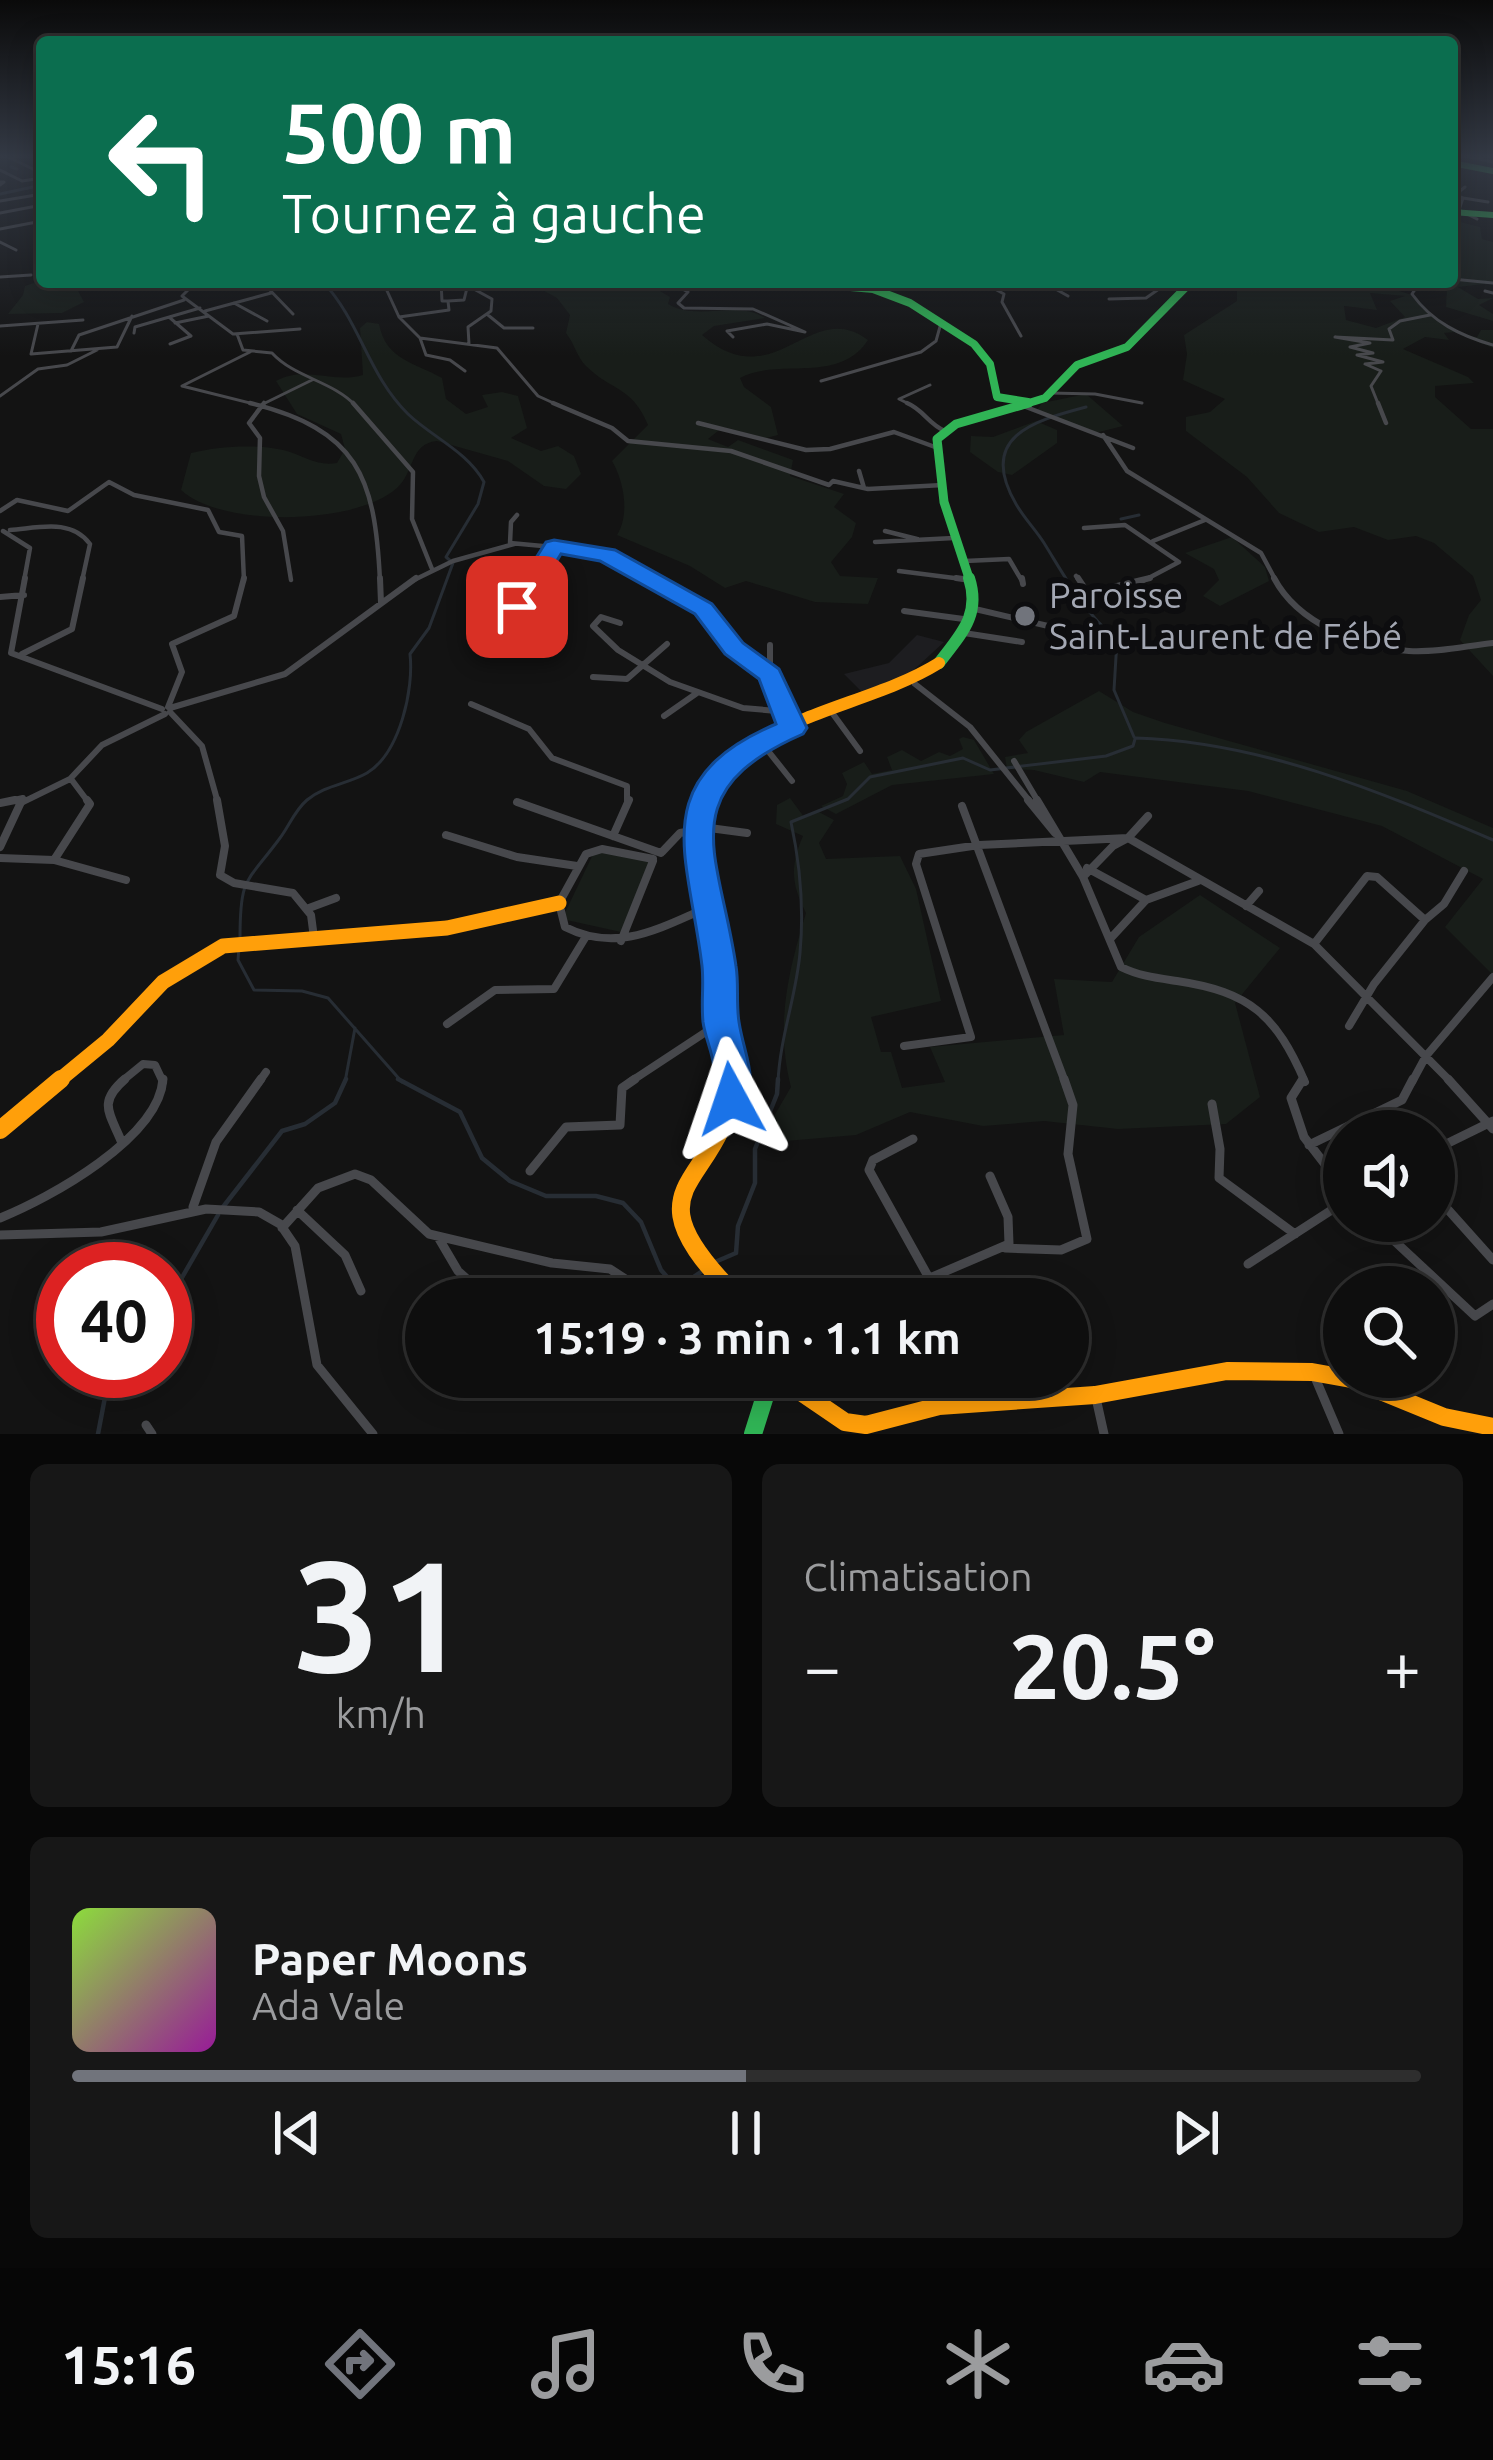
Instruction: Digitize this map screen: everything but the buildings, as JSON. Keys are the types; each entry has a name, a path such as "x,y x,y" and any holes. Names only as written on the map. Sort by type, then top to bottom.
{"street":[{"path":"0,230 36,222"},
{"path":"0,242 16,250"},
{"path":"0,277 31,275"},
{"path":"1458,280 1493,283"},
{"path":"190,288 182,295 186,299 219,327 237,334 300,328"},
{"path":"268,288 292,314"},
{"path":"386,288 426,355 455,362 465,370"},
{"path":"441,288 442,302 464,300 466,288 492,299 488,315 468,327 470,344"},
{"path":"680,288 688,292 678,303 684,308 753,309 805,332 761,324 727,331 733,337"},
{"path":"849,288 886,292 969,340 990,364 997,398 1018,403 1095,394 1142,403"},
{"path":"993,288 1004,294 1002,302 1021,336"},
{"path":"1054,288 1068,296"},
{"path":"1109,299 1145,298 1161,288"},
{"path":"716,1278 693,1250 681,1224 682,1199 734,1085 721,1022 719,967 706,908 698,828 712,781 789,722 833,714 915,684 947,657 973,615 974,580 953,538 935,447 945,431 1048,396 1077,364 1127,347 1186,288"},
{"path":"1416,288 1412,294 1430,315 1462,335 1493,345"},
{"path":"1485,291 1493,293"},
{"path":"175,323 271,293"},
{"path":"79,335 186,299"},
{"path":"399,317 449,310 448,301"},
{"path":"233,303 267,321"},
{"path":"134,333 135,327 205,312"},
{"path":"71,351 88,313"},
{"path":"488,315 505,328 532,328"},
{"path":"1386,423 1371,386 1381,371 1365,364 1383,362 1358,356 1373,353 1350,346 1370,343 1335,337 1390,341 1390,329 1400,321 1430,315"},
{"path":"38,324 31,354 98,350 117,347 132,316"},
{"path":"170,317 191,337 170,344"},
{"path":"0,323 83,320"},
{"path":"821,381 921,352 936,341 941,323"},
{"path":"237,334 243,350 272,353 281,364 344,393 413,472 409,506 432,569"},
{"path":"419,338 497,348 538,396 612,428 628,441 731,451 829,485 833,481 864,488 943,485"},
{"path":"0,396 38,369 68,365 98,350"},
{"path":"250,352 182,386 226,401 260,405 333,437 362,479 376,533 381,603"},
{"path":"291,580 283,530 264,497 260,437 249,428 260,405 313,380"},
{"path":"930,385 911,389 899,399 923,410 931,425 945,431"},
{"path":"1026,407 1133,448"},
{"path":"698,423 806,450 830,449 894,432 935,447"},
{"path":"1103,435 1127,471 1261,553 1286,599 1334,633 1409,651 1493,644"},
{"path":"859,471 864,488"},
{"path":"0,511 16,500 68,511 109,482 134,495 208,510 219,532 242,536 244,589 234,616 172,644 182,672 167,710"},
{"path":"514,544 509,541 511,522 517,515"},
{"path":"1153,541 1207,519"},
{"path":"1076,576 1091,594 1128,584 1140,586 1179,562 1120,524 1084,528"},
{"path":"1,531 64,526 78,529 90,544 73,629 20,655"},
{"path":"1,531 30,548 11,653 167,710 202,746 213,772 225,846 220,875 236,886 287,888 309,908 314,939"},
{"path":"885,531 926,542"},
{"path":"875,542 953,538"},
{"path":"0,803 70,779 102,745 167,710 279,677 324,652 381,603 432,569 514,544 607,555 668,586 703,609 734,649 766,671 789,722"},
{"path":"493,648 554,547"},
{"path":"964,561 1009,559 1021,573 1023,584"},
{"path":"898,571 974,580"},
{"path":"0,597 24,595"},
{"path":"904,611 973,615 1060,629"},
{"path":"620,623 601,617 593,626 618,650 697,692 789,722"},
{"path":"964,633 1022,642"},
{"path":"593,677 627,680 668,644"},
{"path":"766,671 770,645"},
{"path":"0,648 10,647"},
{"path":"915,684 970,728 1014,787 1062,839"},
{"path":"664,716 697,692"},
{"path":"471,704 513,726 529,728 552,758 627,786 631,793 613,836"},
{"path":"833,714 860,751"},
{"path":"760,741 792,781"},
{"path":"1014,761 1087,872 1124,971 1204,986 1267,1011 1305,1083 1291,1099 1291,1107 1323,1163"},
{"path":"55,860 90,804 70,779"},
{"path":"0,847 23,798"},
{"path":"517,802 657,856"},
{"path":"930,1278 1005,1248 1061,1250 1087,1239 1081,1197 1067,1158 1066,1123 1073,1105 962,806"},
{"path":"1087,872 1148,816"},
{"path":"621,941 657,856 676,836 698,828 747,833"},
{"path":"446,835 517,857 577,866"},
{"path":"904,1046 971,1037 916,864 919,854 979,845 1128,838 1314,944 1365,990 1491,1124 1455,1140"},
{"path":"657,856 602,849 589,852 559,903 566,927 585,938 635,941 706,908"},
{"path":"0,858 55,860 126,880"},
{"path":"1348,1026 1365,990 1399,958 1465,871"},
{"path":"1087,872 1146,900"},
{"path":"1314,944 1367,876 1377,877 1425,920"},
{"path":"1110,939 1146,900 1198,881"},
{"path":"1246,906 1259,891"},
{"path":"309,908 336,898"},
{"path":"0,1130 108,1040 163,982 216,949 234,943 447,928 559,903"},
{"path":"447,1024 485,992 504,985 554,988 585,938"},
{"path":"1309,1145 1402,1100 1426,1056 1493,977"},
{"path":"530,1171 566,1127 620,1125 622,1088 721,1022"},
{"path":"0,1218 34,1204 122,1143 147,1121 163,1095 163,1074 155,1065 143,1064 109,1094 107,1104 122,1143"},
{"path":"193,1207 216,1142 266,1072"},
{"path":"1212,1104 1220,1149 1219,1178 1294,1234"},
{"path":"914,1139 873,1160 869,1170 927,1278"},
{"path":"282,1228 318,1188 355,1174 370,1180 438,1237 466,1278"},
{"path":"990,1176 1007,1217 1010,1239 1005,1248"},
{"path":"0,1235 99,1232 193,1207 235,1209 282,1228 295,1246 302,1271 308,1334 319,1370 373,1434"},
{"path":"297,1210 344,1255 361,1291"},
{"path":"1248,1264 1323,1215"},
{"path":"1455,1217 1493,1260"},
{"path":"438,1237 565,1265 610,1269 624,1278"},
{"path":"1396,1242 1475,1316 1493,1304"},
{"path":"1089,1395 1227,1371 1312,1372 1351,1379 1444,1417 1493,1427"},
{"path":"1312,1372 1339,1434"},
{"path":"1095,1395 1104,1434"},
{"path":"753,1434 767,1398"},
{"path":"808,1398 845,1422 866,1425 939,1406 1052,1398"}],"shaded area":[{"path":"1458,222 1480,227 1482,239 1493,242 1493,283 1458,287"},
{"path":"36,282 36,288 77,288 84,302 62,313 8,314 25,286"},
{"path":"1458,287 1478,299 1493,298 1479,305 1493,314 1493,321 1446,307 1447,288"},
{"path":"539,288 655,288 670,297 668,304 680,309 754,313 765,318 714,326 702,335 728,352 751,357 828,330 847,330 868,340 841,362 740,378 744,387 771,407 778,435 766,438 723,427 708,439 728,447 738,440 793,460 790,476 844,494 834,507 856,523 852,537 831,562 840,576 878,578 868,604 815,602 746,581 725,588 690,566 617,535 624,498 612,461 648,425 628,396 583,362 566,333 570,315 557,298"},
{"path":"1229,288 1389,288 1416,296 1434,316 1460,332 1477,337 1481,330 1493,330 1493,348 1454,332 1444,333 1449,340 1425,337 1403,349 1468,377 1474,383 1435,386 1435,397 1471,429 1493,429 1493,676 1460,640 1469,615 1481,600 1473,576 1434,543 1416,536 1388,540 1354,527 1319,532 1279,513 1247,477 1186,431 1186,417 1210,412 1225,399 1183,380 1184,335 1237,301 1237,290","holes":["1370,293 1405,296 1390,301 1405,317 1376,328 1346,320 1344,306 1377,310"]},
{"path":"367,322 379,324 395,353 442,378 446,399 466,414 488,407 482,395 518,396 527,428 511,438 541,451 558,446 574,456 581,474 566,489 544,486 508,461 437,441 421,447 397,488 378,500 321,515 257,516 226,511 181,490 191,453 202,451 267,447 337,463 345,449 341,434 297,414 276,381 297,375 363,375 360,328"},
{"path":"1086,394 1123,426 1095,433 1037,410 1042,403"},
{"path":"1036,421 1057,430 1057,443 1012,475 998,472 970,452 971,436 993,437"},
{"path":"1232,537 1265,567 1269,581 1220,606 1203,596 1219,580 1214,569 1185,553"},
{"path":"917,635 944,642 906,677 865,695 844,674 889,663"},
{"path":"1099,691 1133,712 1407,791 1493,828 1493,975 1445,927 1483,879 1382,826 1248,791 1100,772 1084,782 1007,769 1005,757 1028,753 1019,740 1026,732"},
{"path":"959,739 974,740 994,774 892,785 836,814 821,806 843,796 847,784 842,773 864,762 872,774 892,770 887,757 902,750 921,761 939,752 950,756 963,749"},
{"path":"790,798 804,817 817,811 834,820 819,843 826,859 900,856 916,889 941,1001 871,1017 881,1052 891,1052 902,1088 945,1082 930,1047 1064,1035 1054,979 1112,982 1139,937 1200,895 1280,948 1235,1003 1260,1097 1226,1124 1118,1129 1044,1121 983,1126 910,1112 856,1135 786,1141 770,1123 791,1087 784,1021 806,913 794,875 803,836 776,824 777,805"},
{"path":"596,848 652,860 621,932 562,919"}],"waterway":[{"path":"240,938 247,882 299,808 321,791 367,773 388,751 407,702 410,654 429,628 453,563 446,557 478,504 484,482 469,462 394,399 328,288"},
{"path":"1086,407 1030,426 1007,448 1003,463 1019,509 1076,594 1117,640 1114,690 1134,737"},
{"path":"1121,519 1139,515"},
{"path":"1136,738 1274,759 1363,787 1493,840"},
{"path":"778,1082 801,937 791,822 848,799 870,777 963,758 990,770 1106,756 1133,746 1135,739"},
{"path":"239,947 238,960 254,990 302,991 328,998 355,1029"},
{"path":"345,1081 355,1029"},
{"path":"355,1029 401,1080"},
{"path":"715,1262 736,1253 738,1226 755,1183 755,1149 777,1094 778,1079"},
{"path":"401,1080 460,1112 482,1158 510,1181 546,1196 596,1196 623,1203 641,1222 661,1270 677,1288 707,1268"},
{"path":"223,1207 282,1131 305,1124 335,1103 345,1081"},
{"path":"192,1260 218,1215"},
{"path":"98,1434 105,1398"}],"traffic: fast":[{"path":"862,288 910,303 974,344 990,364 997,397 1028,402"},
{"path":"939,663 970,623 976,599 944,502 937,439 956,424 1045,398 1077,365 1127,347 1185,288"},
{"path":"753,1434 764,1398"}],"traffic: slow":[{"path":"717,1278 688,1242 681,1219 688,1181 726,1113 734,1075 721,1021 720,973 696,847 702,801 736,757 762,739 883,693 939,663"},
{"path":"0,1130 108,1040 163,982 223,946 447,928 559,903"},
{"path":"1089,1395 1227,1371 1312,1372 1351,1379 1444,1417 1493,1427"},
{"path":"810,1398 845,1422 866,1425 939,1406 1052,1398"}],"place":[{"name":"Paroisse Saint-Laurent de Fébé","path":"1025,616"}],"route":[{"path":"517,607 554,547 607,555 649,574 703,609 734,649 770,674 783,701 784,716 794,728 748,747 724,768 707,791 698,830 701,886 719,967 721,1022 734,1072 731,1099"}]}
